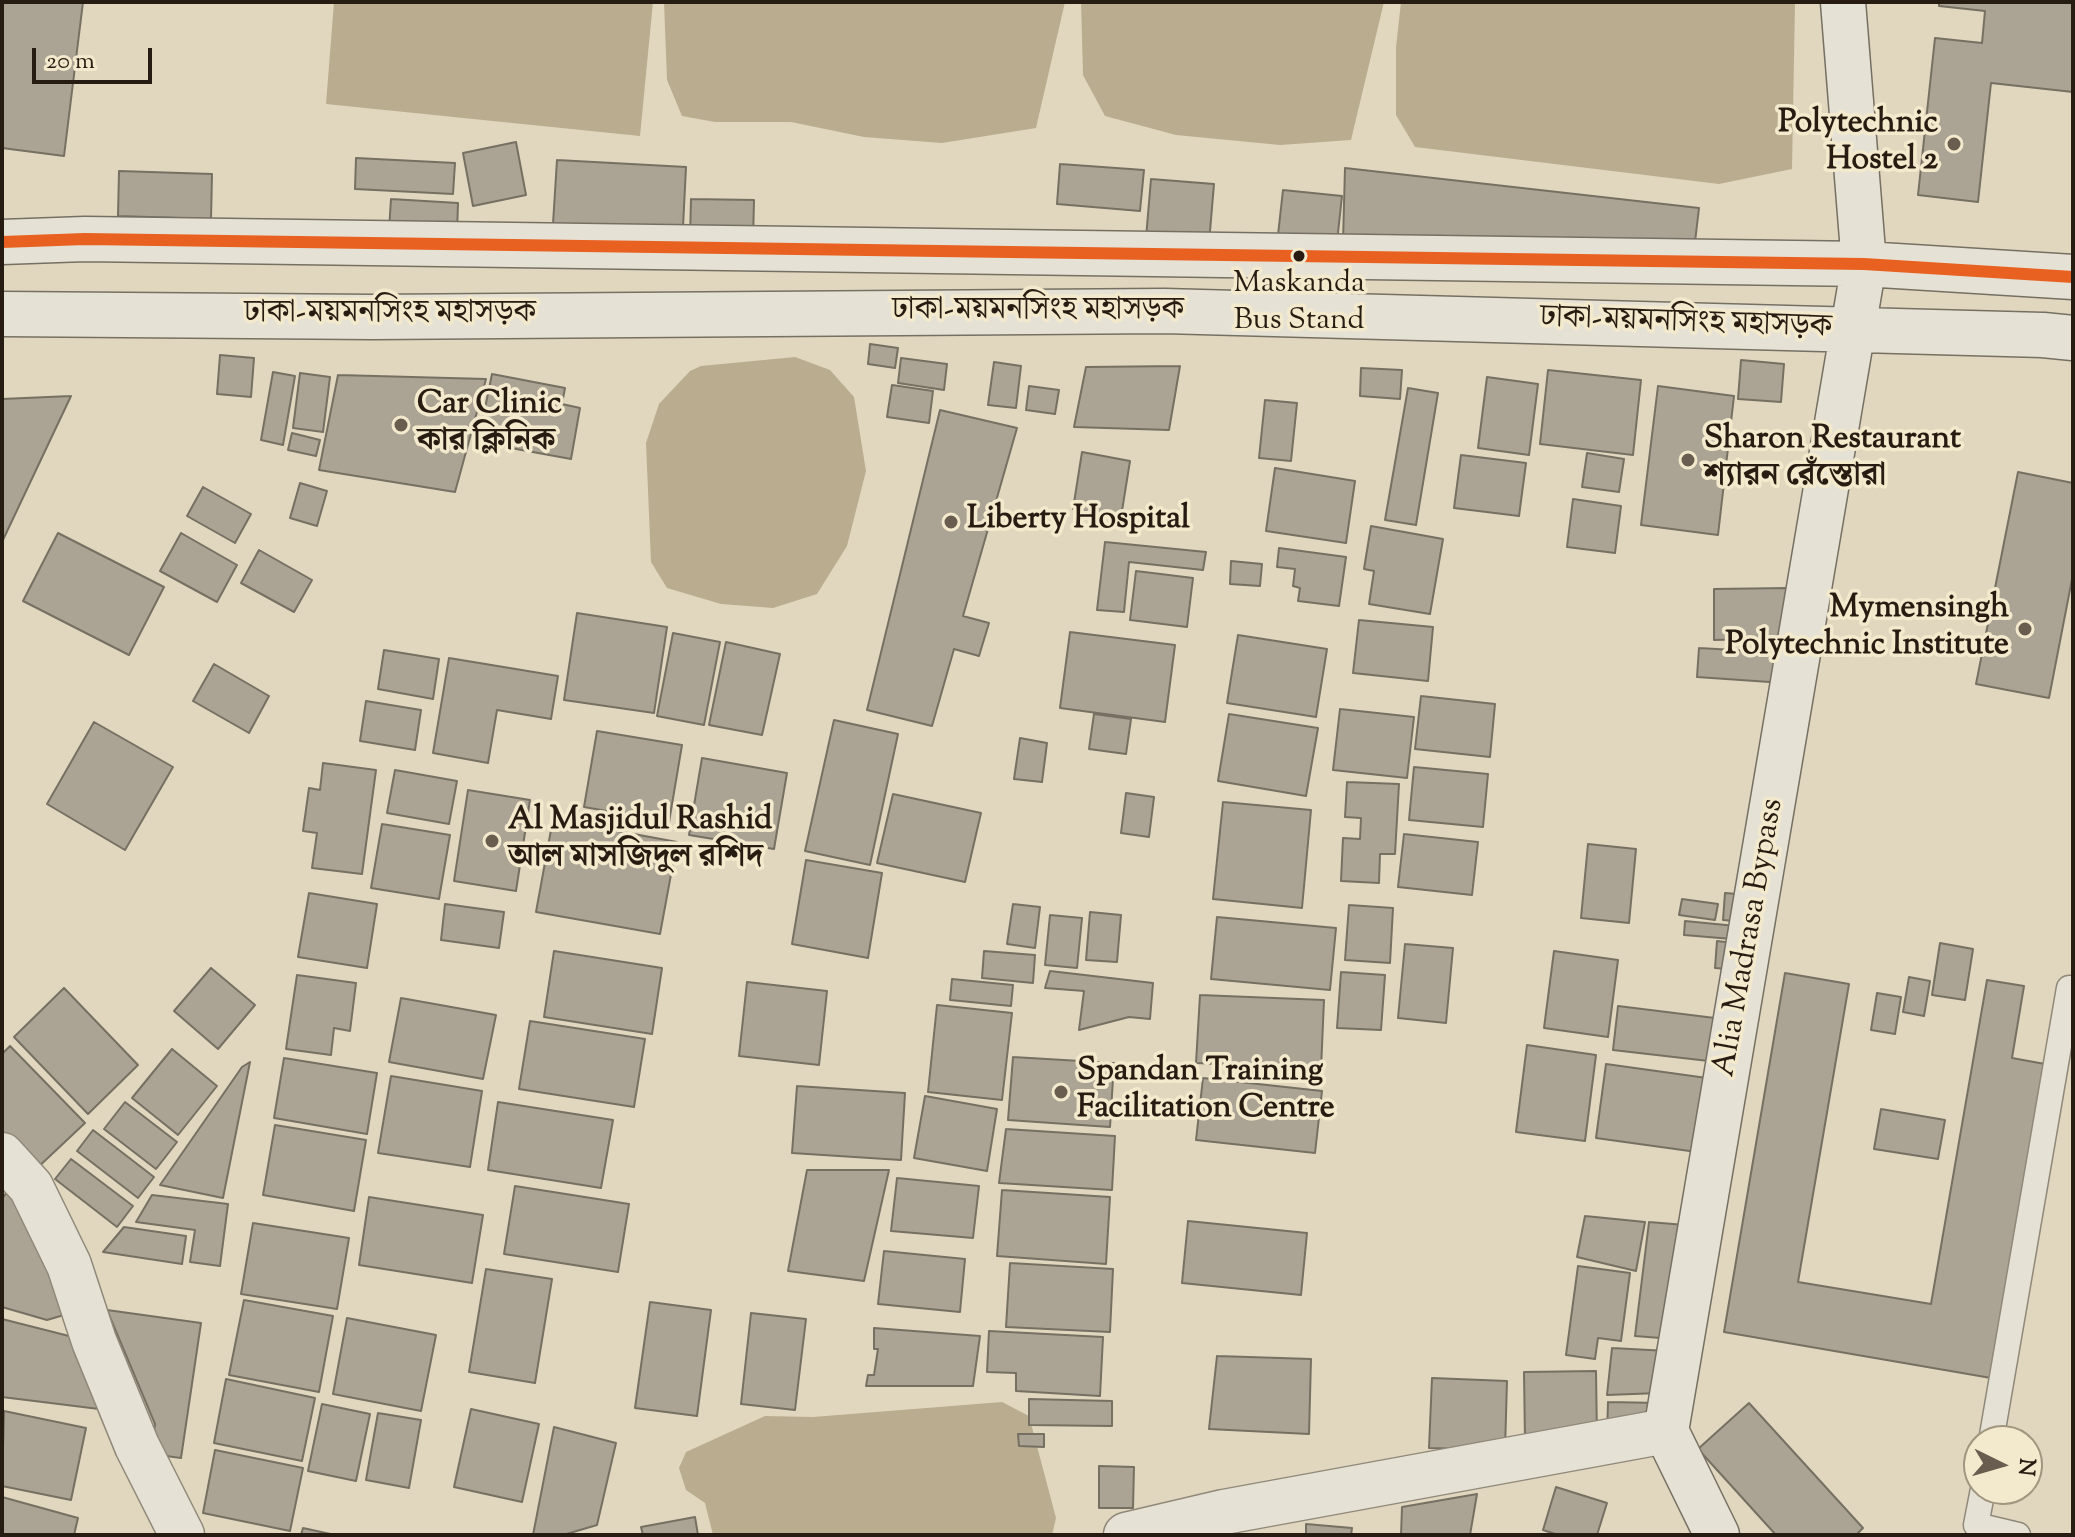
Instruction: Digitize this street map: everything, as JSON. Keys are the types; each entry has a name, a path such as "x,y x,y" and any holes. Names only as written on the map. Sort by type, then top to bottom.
{"main road":[{"name":"Alia Madrasa Bypass","path":"1666,1431 1864,264 1843,2"},
{"name":"ঢাকা-ময়মনসিংহ মহাসড়ক","path":"2,242 85,239 1864,264 2073,277"},
{"name":"ঢাকা-ময়মনসিংহ মহাসড়ক","path":"2,314 389,317 1164,311 2073,338"},
{"path":"2,1155 31,1187 69,1265 94,1341 137,1446 182,1535"},
{"path":"1126,1535 1224,1512 1666,1431 1717,1535"}],"lane":[{"path":"1994,1425 2069,988 2073,988"},
{"path":"1980,1505 1976,1525 2018,1535"}],"shaded area":[{"path":"334,2 653,2 640,136 326,104"},
{"path":"664,2 1065,2 1036,128 942,143 864,137 791,122 715,122 682,116 667,80"},
{"path":"1081,2 1384,2 1351,140 1280,145 1176,135 1105,116 1083,75"},
{"path":"1401,2 1795,2 1792,169 1719,184 1415,147 1396,115 1396,47"},
{"path":"795,357 830,370 854,397 866,471 847,546 817,594 773,608 721,604 667,588 651,562 646,443 659,404 690,371 701,366"},
{"path":"1002,1402 1029,1416 1056,1518 1052,1535 713,1535 705,1503 686,1490 679,1468 686,1452 765,1416 813,1417"}],"building":[{"path":"2,2 83,2 64,156 2,148"},
{"name":"Polytechnic Hostel 2","path":"1939,2 2073,2 2073,92 1991,83 1978,202 1918,195 1935,38 1982,43 1985,11 1939,6"},
{"path":"516,142 526,195 473,206 463,153"},
{"path":"356,158 455,163 453,194 355,189"},
{"path":"557,160 686,167 682,247 552,240"},
{"path":"1060,164 1144,170 1140,211 1057,204"},
{"path":"1345,168 1699,208 1693,259 1343,242"},
{"path":"119,171 212,174 211,219 118,216"},
{"path":"1151,179 1214,184 1209,243 1146,238"},
{"path":"1283,190 1342,196 1337,242 1278,235"},
{"path":"391,199 458,203 457,233 389,230"},
{"path":"691,199 754,200 753,241 690,239"},
{"path":"870,344 898,348 895,368 868,364"},
{"path":"220,355 254,358 251,397 217,394"},
{"path":"901,358 947,364 944,390 898,383"},
{"path":"1741,360 1784,364 1781,402 1738,399"},
{"path":"994,362 1021,366 1016,408 988,405"},
{"path":"1180,366 1169,430 1074,427 1086,367"},
{"path":"1361,368 1402,370 1400,399 1360,396"},
{"path":"1548,370 1641,380 1633,455 1540,444"},
{"path":"273,372 295,376 283,445 261,440"},
{"path":"300,373 330,377 323,432 293,428"},
{"path":"492,374 565,388 562,404 580,408 571,459 478,442"},
{"name":"Car Clinic কার ক্লিনিক","path":"338,375 486,379 455,492 319,470"},
{"path":"1487,377 1538,384 1529,455 1478,448"},
{"path":"892,385 933,391 929,423 887,417"},
{"path":"1029,386 1059,390 1055,414 1026,410"},
{"name":"Sharon Restaurant শ্যারন রেঁস্তোরা","path":"1658,386 1734,396 1718,535 1641,525"},
{"path":"1408,388 1438,393 1416,525 1385,520"},
{"path":"71,396 2,542 2,399"},
{"path":"1265,400 1297,403 1291,461 1259,458"},
{"name":"Liberty Hospital","path":"940,410 1017,428 963,616 989,623 979,656 954,649 932,726 867,710"},
{"path":"292,433 320,440 316,456 288,450"},
{"path":"1082,452 1130,461 1121,517 1073,509"},
{"path":"1587,453 1624,459 1619,492 1582,487"},
{"path":"1461,455 1526,463 1519,516 1454,508"},
{"path":"1275,468 1355,481 1346,543 1266,531"},
{"name":"Mymensingh Polytechnic Institute","path":"2018,472 2073,483 2073,574 2049,698 1976,684"},
{"path":"300,483 327,491 317,526 290,518"},
{"path":"203,487 251,514 235,543 187,516"},
{"path":"1573,499 1621,506 1615,553 1567,547"},
{"path":"1371,526 1443,539 1430,614 1369,604 1374,571 1364,569"},
{"path":"58,533 164,587 129,655 23,601"},
{"path":"181,533 237,565 217,602 160,571"},
{"path":"1105,542 1206,552 1203,570 1129,562 1124,612 1097,610"},
{"path":"1279,548 1346,557 1339,606 1298,601 1300,588 1293,586 1295,569 1277,567"},
{"path":"259,550 312,580 294,612 241,583"},
{"path":"1231,561 1262,564 1260,586 1230,584"},
{"path":"1136,571 1193,578 1187,627 1130,620"},
{"path":"1789,588 1789,638 1714,640 1714,589"},
{"path":"577,613 667,627 654,713 564,700"},
{"path":"1359,620 1433,627 1428,681 1353,673"},
{"path":"1070,632 1175,645 1165,722 1060,708"},
{"path":"673,633 720,642 704,725 657,716"},
{"path":"1238,635 1327,649 1316,717 1227,703"},
{"path":"726,642 780,654 762,735 709,725"},
{"path":"1699,648 1786,653 1784,683 1697,677"},
{"path":"384,650 439,659 433,699 378,689"},
{"path":"449,658 558,676 551,719 497,710 488,763 433,753"},
{"path":"214,664 269,696 249,733 193,701"},
{"path":"1421,696 1495,704 1490,757 1415,749"},
{"path":"366,701 421,710 415,750 360,741"},
{"path":"1340,709 1414,717 1407,778 1333,770"},
{"path":"1094,714 1131,719 1126,754 1089,749"},
{"path":"1229,714 1318,728 1306,796 1218,781"},
{"path":"834,720 898,734 870,865 805,851"},
{"path":"94,722 173,767 125,850 47,804"},
{"path":"597,731 682,745 669,822 584,807"},
{"path":"1020,738 1047,743 1042,782 1014,779"},
{"path":"702,758 787,773 774,849 689,835"},
{"path":"323,763 376,770 362,874 312,868 317,833 303,831 309,788 320,790"},
{"path":"1414,767 1488,774 1483,827 1409,820"},
{"path":"395,770 457,781 449,824 387,813"},
{"path":"1347,782 1399,784 1395,854 1380,854 1379,883 1341,881 1343,838 1360,839 1361,818 1345,817"},
{"name":"Al Masjidul Rashid আল মাসজিদুল রশিদ","path":"468,790 530,800 516,891 454,881"},
{"path":"1126,793 1154,797 1149,837 1121,833"},
{"path":"893,794 981,813 965,882 877,863"},
{"path":"1223,802 1311,810 1302,908 1213,899"},
{"path":"553,819 677,842 660,934 536,912"},
{"path":"382,824 450,835 439,899 371,888"},
{"path":"1404,834 1478,842 1472,895 1398,887"},
{"path":"1588,844 1636,849 1629,923 1581,918"},
{"path":"806,860 882,873 868,958 792,944"},
{"path":"309,893 377,904 367,968 298,957"},
{"path":"1725,893 1750,895 1747,922 1723,920"},
{"path":"1682,899 1718,904 1715,920 1679,915"},
{"path":"445,904 504,912 499,948 441,940"},
{"path":"1013,904 1040,907 1035,948 1007,944"},
{"path":"1349,905 1393,908 1390,963 1345,960"},
{"path":"1090,912 1121,915 1117,962 1086,960"},
{"path":"1050,915 1082,918 1077,968 1045,965"},
{"path":"1217,917 1336,928 1330,990 1211,979"},
{"path":"1685,921 1746,927 1744,940 1684,935"},
{"path":"1717,941 1742,944 1740,970 1715,968"},
{"path":"1940,943 1973,949 1965,1000 1932,995"},
{"path":"1405,944 1453,948 1446,1023 1398,1018"},
{"path":"554,951 662,968 652,1034 544,1017"},
{"path":"984,951 1035,955 1033,983 982,978"},
{"path":"1554,951 1618,960 1608,1037 1544,1028"},
{"path":"211,968 255,1005 218,1049 174,1011"},
{"path":"1050,971 1153,983 1150,1019 1129,1017 1079,1030 1084,991 1045,988"},
{"path":"1341,972 1385,975 1381,1030 1337,1028"},
{"path":"1785,973 1849,984 1798,1282 1931,1304 1987,980 2024,986 2012,1058 2045,1064 1991,1378 1724,1332"},
{"path":"297,975 356,983 350,1031 334,1028 331,1055 286,1049"},
{"path":"1909,977 1930,981 1924,1016 1903,1012"},
{"path":"952,979 1013,985 1011,1006 950,1000"},
{"path":"747,982 827,991 819,1065 739,1056"},
{"path":"64,988 138,1065 88,1114 14,1037"},
{"path":"1877,993 1901,997 1895,1034 1871,1030"},
{"path":"1200,995 1324,1000 1321,1069 1196,1063"},
{"path":"401,998 496,1015 483,1079 389,1062"},
{"path":"937,1005 1012,1013 1002,1100 928,1092"},
{"path":"1618,1006 1731,1020 1726,1063 1613,1050"},
{"path":"530,1021 645,1039 634,1107 519,1089"},
{"path":"1527,1045 1596,1055 1585,1141 1516,1132"},
{"path":"10,1046 85,1123 34,1171 2,1138 2,1054"},
{"path":"172,1049 217,1086 178,1135 132,1098"},
{"name":"Spandan Training Facilitation Centre","path":"1013,1057 1114,1063 1110,1127 1008,1120"},
{"path":"284,1058 377,1073 367,1134 274,1118"},
{"path":"250,1062 223,1198 160,1185 242,1067"},
{"path":"1606,1064 1714,1079 1704,1153 1596,1138"},
{"path":"391,1076 482,1091 470,1167 378,1153"},
{"path":"1203,1078 1322,1091 1315,1153 1196,1140"},
{"path":"797,1086 905,1093 901,1160 792,1153"},
{"path":"925,1096 997,1109 987,1171 914,1158"},
{"path":"125,1102 177,1142 156,1169 104,1129"},
{"path":"498,1102 613,1120 601,1188 488,1170"},
{"path":"1881,1109 1945,1120 1938,1159 1874,1149"},
{"path":"275,1125 366,1140 354,1211 263,1195"},
{"path":"1006,1129 1115,1136 1112,1190 999,1183"},
{"path":"93,1130 154,1177 138,1198 77,1151"},
{"path":"71,1159 133,1206 117,1227 55,1179"},
{"path":"807,1170 889,1170 864,1281 788,1271"},
{"path":"897,1178 979,1186 973,1238 891,1231"},
{"path":"515,1186 629,1204 618,1272 504,1254"},
{"path":"9,1189 74,1312 47,1320 2,1307 2,1199"},
{"path":"1002,1190 1110,1197 1106,1264 997,1256"},
{"path":"152,1195 228,1204 220,1266 190,1262 195,1230 136,1222"},
{"path":"369,1197 483,1215 472,1283 359,1265"},
{"path":"1585,1216 1645,1222 1636,1271 1577,1257"},
{"path":"1188,1221 1307,1233 1301,1295 1182,1283"},
{"path":"1649,1222 1685,1225 1673,1339 1635,1336"},
{"path":"253,1223 349,1238 337,1309 241,1294"},
{"path":"124,1227 186,1236 182,1264 103,1252"},
{"path":"884,1251 965,1259 960,1312 878,1304"},
{"path":"1010,1263 1113,1269 1110,1332 1006,1327"},
{"path":"1578,1266 1630,1273 1621,1341 1598,1338 1595,1359 1566,1355"},
{"path":"486,1269 552,1279 535,1383 469,1372"},
{"path":"244,1300 333,1316 319,1392 229,1375"},
{"path":"650,1302 711,1310 697,1416 635,1408"},
{"path":"107,1310 201,1323 181,1458 151,1454 155,1424"},
{"path":"751,1313 806,1319 795,1410 741,1404"},
{"path":"347,1318 436,1335 421,1411 333,1394"},
{"path":"2,1319 69,1336 107,1410 2,1397"},
{"path":"874,1328 980,1336 973,1386 866,1386 868,1375 874,1375 878,1349 874,1349"},
{"path":"989,1331 1103,1337 1100,1396 1016,1391 1016,1373 987,1372"},
{"path":"1612,1348 1668,1351 1659,1393 1607,1395"},
{"path":"1217,1356 1311,1359 1309,1434 1209,1429"},
{"path":"1596,1371 1597,1440 1525,1440 1524,1372"},
{"path":"1432,1378 1507,1381 1505,1450 1429,1448"},
{"path":"226,1379 315,1398 302,1461 214,1443"},
{"path":"1029,1399 1112,1401 1112,1426 1029,1425"},
{"path":"1608,1402 1660,1403 1654,1423 1607,1435"},
{"path":"1749,1403 1863,1528 1856,1535 1776,1535 1698,1449"},
{"path":"322,1404 370,1414 356,1481 308,1471"},
{"path":"471,1409 539,1424 522,1502 454,1487"},
{"path":"4,1411 86,1428 71,1500 2,1486"},
{"path":"378,1413 421,1420 409,1488 366,1480"},
{"path":"554,1427 616,1443 597,1525 563,1535 533,1535"},
{"path":"1018,1434 1044,1434 1044,1447 1019,1446"},
{"path":"215,1450 303,1468 290,1531 203,1513"},
{"path":"1099,1466 1134,1467 1133,1508 1099,1508"},
{"path":"1556,1487 1607,1503 1597,1535 1558,1535 1543,1530"},
{"path":"1477,1494 1470,1535 1401,1535 1402,1507"},
{"path":"2,1497 78,1518 74,1535 2,1535"},
{"path":"695,1517 698,1535 643,1535 641,1527"},
{"path":"1306,1524 1352,1528 1351,1535 1306,1535"},
{"path":"303,1528 335,1535 301,1535"}],"transit line":[{"path":"2,242 85,239 1864,264 2073,277"}],"place":[{"name":"Polytechnic Hostel 2","path":"1954,144"},
{"name":"Maskanda Bus Stand","path":"1299,256"},
{"name":"Car Clinic কার ক্লিনিক","path":"401,425"},
{"name":"Sharon Restaurant শ্যারন রেঁস্তোরা","path":"1688,460"},
{"name":"Liberty Hospital","path":"951,522"},
{"name":"Mymensingh Polytechnic Institute","path":"2025,629"},
{"name":"Al Masjidul Rashid আল মাসজিদুল রশিদ","path":"492,841"},
{"name":"Spandan Training Facilitation Centre","path":"1061,1092"}]}
